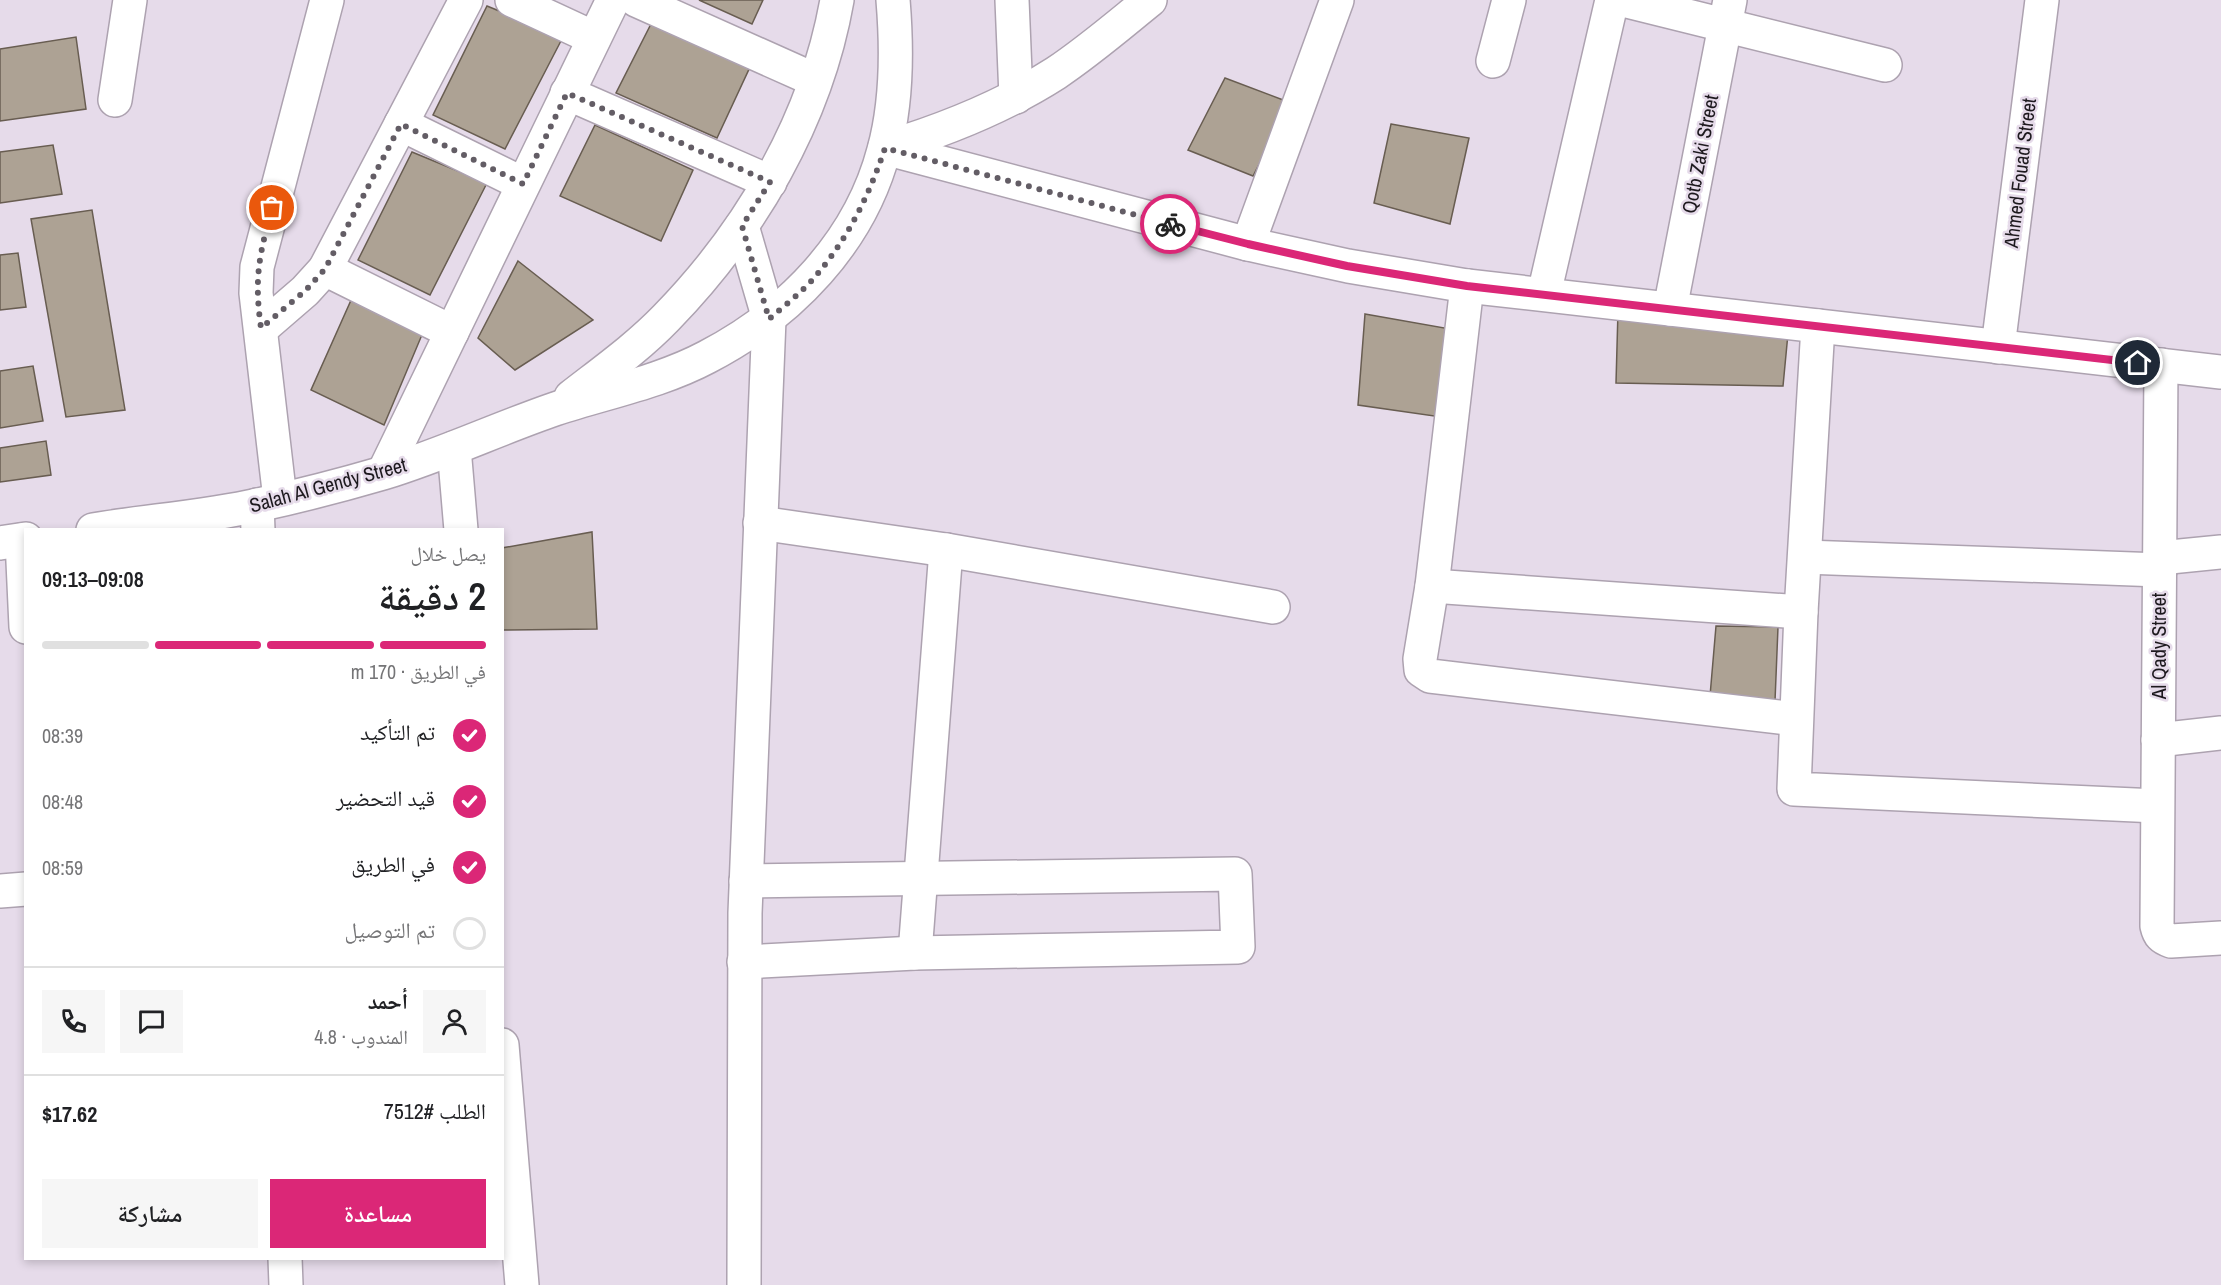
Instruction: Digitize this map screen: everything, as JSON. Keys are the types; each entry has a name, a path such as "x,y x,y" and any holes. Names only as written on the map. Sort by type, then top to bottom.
{"street":[{"path":"115,100 130,0"},
{"path":"265,511 261,328 256,293 259,254 327,0"},
{"path":"261,328 305,291 325,269 466,0"},
{"path":"512,0 594,38"},
{"path":"384,472 613,0"},
{"path":"636,0 815,80"},
{"name":"Salah Al Gendy Street","path":"555,409 619,360 664,320 706,275 742,226 770,182 795,132 815,80 834,18 837,0"},
{"name":"Salah Al Gendy Street","path":"111,528 265,511 454,448 555,409 638,385 707,357 769,319 813,279 849,231 873,186 885,148 891,105 894,60 893,0"},
{"path":"1012,0 1016,97"},
{"path":"1248,244 1337,0"},
{"path":"1492,61 1509,0"},
{"path":"1544,294 1612,0"},
{"path":"1623,0 1727,13 1885,65"},
{"name":"Ahmed Fouad Street","path":"1998,347 2042,0"},
{"path":"885,148 930,135 973,118 1016,97 1056,73 1094,46 1136,6"},
{"name":"Qotb Zaki Street","path":"1670,309 1727,13"},
{"path":"567,93 770,182"},
{"path":"401,124 523,184"},
{"path":"885,148 1248,244 1347,266 1467,286 2221,372"},
{"path":"742,226 769,319 746,881 744,1285"},
{"path":"325,269 452,332"},
{"path":"1467,286 1432,586 1420,659 1421,670 1430,676 1796,718"},
{"path":"1818,326 1801,612 1794,789 2157,806"},
{"name":"Al Qady Street","path":"2161,365 2157,926 2164,939 2171,941 2221,938"},
{"path":"454,448 461,528"},
{"path":"760,523 946,550 1272,607"},
{"path":"16,541 24,610"},
{"path":"915,953 946,550"},
{"path":"1804,556 2160,564 2221,552"},
{"path":"1432,586 1801,612"},
{"path":"2158,740 2221,733"},
{"path":"744,962 915,953 1238,946 1235,874 746,881"},
{"path":"0,891 24,889"},
{"path":"504,1069 522,1285"},
{"path":"285,1260 286,1285"}],"building":[{"path":"699,0 763,0 752,24"},
{"path":"487,6 563,37 505,149 433,115"},
{"path":"652,22 750,67 717,138 616,93"},
{"path":"76,37 86,109 0,121 0,49"},
{"path":"1225,78 1291,103 1253,176 1188,150"},
{"path":"1391,124 1469,138 1450,224 1374,203"},
{"path":"595,125 693,170 661,241 560,196"},
{"path":"53,145 62,194 0,203 0,152"},
{"path":"412,152 487,183 430,295 358,260"},
{"path":"92,210 125,410 66,417 31,219"},
{"path":"18,253 26,307 0,310 0,255"},
{"path":"518,261 593,320 515,370 478,338"},
{"path":"352,298 424,330 384,425 311,390"},
{"path":"1618,311 1789,323 1783,386 1616,383"},
{"path":"1365,314 1456,330 1448,418 1358,405"},
{"path":"33,366 43,421 0,428 0,371"},
{"path":"46,441 51,475 0,482 0,448"},
{"path":"592,532 597,629 504,630 504,548"},
{"path":"1716,626 1778,627 1775,701 1710,696"}],"way so far":[{"path":"272,208 257,267 256,293 261,328 316,281 325,269 401,124 523,184 567,93 770,182 742,226 769,319 813,279 849,231 873,186 885,148 1170,224"}],"route":[{"path":"1170,224 1347,266 1467,286 2138,363"}]}
